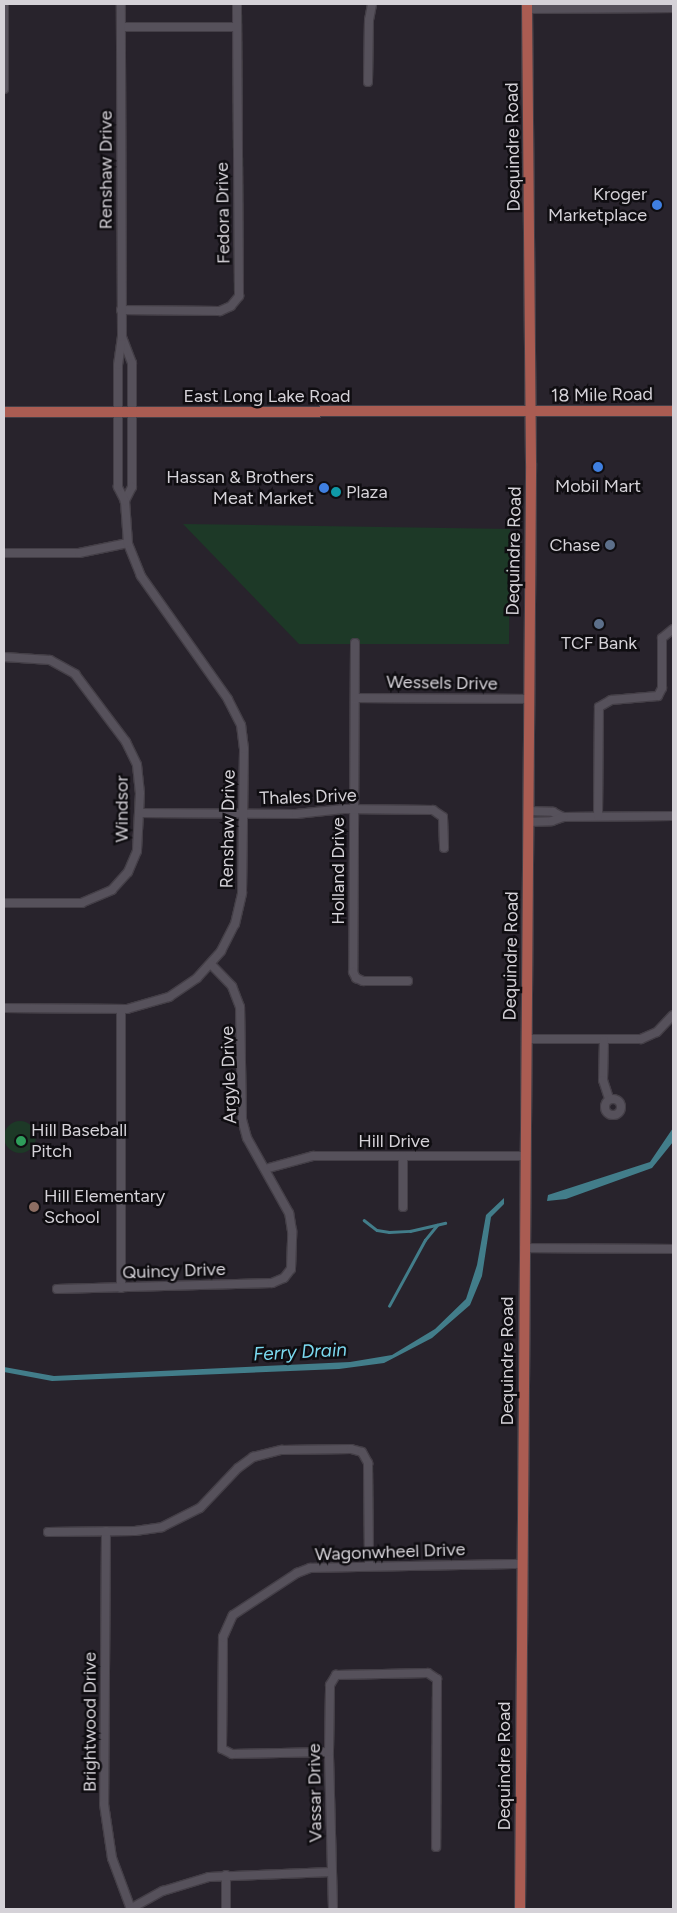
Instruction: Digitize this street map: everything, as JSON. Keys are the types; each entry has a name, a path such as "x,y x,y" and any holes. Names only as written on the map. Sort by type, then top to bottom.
{"main road":[{"name":"Dequindre Road","path":"520,1909 531,412 528,7"},
{"name":"18 Mile Road","path":"531,412 673,411"},
{"name":"East Long Lake Road","path":"4,412 531,412"}],"street":[{"path":"4,4 4,89"},
{"name":"Renshaw Drive","path":"4,1008 121,1009 169,997 197,978 211,964 230,935 240,906 244,814 244,741 237,713 144,581 128,543 125,501 118,487 118,412 122,337 121,4"},
{"name":"Fedora Drive","path":"121,310 220,311 231,306 239,296 237,4"},
{"path":"368,82 369,20 372,4"},
{"path":"528,7 673,8"},
{"path":"121,27 237,27"},
{"name":"Renshaw Drive","path":"122,337 132,363 132,487 125,501"},
{"path":"4,553 79,553 128,543"},
{"path":"598,816 599,707 602,702 611,700 658,696 662,688 662,638 673,629"},
{"name":"Holland Drive","path":"355,643 352,968 356,978 408,980"},
{"name":"Windsor","path":"4,657 50,660 80,679 131,752 139,780 139,813 135,858 124,878 112,890 82,903 4,903"},
{"name":"Wessels Drive","path":"354,698 529,699"},
{"name":"Thales Drive","path":"139,813 302,814 353,809 437,811 444,817 444,848"},
{"path":"528,816 552,821 563,817 673,816"},
{"name":"Argyle Drive","path":"211,964 232,986 240,1007 242,1119 247,1138 289,1213 293,1252 289,1272"},
{"path":"121,1009 122,1288"},
{"path":"526,1039 632,1040 649,1036 664,1027 673,1015"},
{"path":"604,1040 603,1080 609,1099"},
{"name":"Hill Drive","path":"265,1169 313,1156 525,1156"},
{"path":"403,1156 403,1207"},
{"path":"524,1248 673,1249"},
{"name":"Quincy Drive","path":"57,1289 272,1282 289,1272"},
{"path":"48,1532 151,1529 188,1516 210,1500 245,1462 262,1453 355,1449 365,1454 368,1463 369,1566"},
{"name":"Brightwood Drive","path":"106,1531 104,1804 112,1858 130,1909"},
{"name":"Wagonwheel Drive","path":"329,1752 225,1752 221,1745 222,1637 233,1615 304,1570 369,1566 522,1564"},
{"name":"Vassar Drive","path":"332,1909 329,1752 333,1677 340,1674 428,1673 435,1676 436,1847"},
{"path":"130,1909 178,1885 226,1875 332,1872"},
{"path":"226,1875 226,1909"}],"green space":[{"path":"183,524 510,529 509,644 299,644"},
{"name":"Hill Baseball Pitch","path":"20,1121 26,1122 31,1126 35,1131 35,1143 31,1148 26,1152 20,1153 14,1152 9,1148 5,1143 4,1137 5,1131 9,1126 14,1122"}],"water":[{"path":"673,1128 673,1142 652,1168 566,1199 547,1201 548,1195 650,1162"},
{"name":"Ferry Drain","path":"504,1198 504,1204 491,1217 482,1276 470,1305 432,1338 384,1363 339,1369 52,1381 4,1372 4,1367 54,1376 350,1362 392,1355 435,1329 466,1299 477,1265 486,1215"}],"waterway":[{"path":"364,1220 377,1230 389,1232 410,1231 445,1223"},
{"path":"389,1306 425,1240 437,1225"}],"place":[{"name":"Kroger Marketplace","path":"657,205"},
{"name":"Mobil Mart","path":"598,467"},
{"name":"Hassan & Brothers Meat Market","path":"324,488"},
{"name":"Plaza","path":"336,492"},
{"name":"Chase","path":"610,545"},
{"name":"TCF Bank","path":"599,624"},
{"name":"Hill Baseball Pitch","path":"21,1141"},
{"name":"Hill Elementary School","path":"34,1207"}]}
